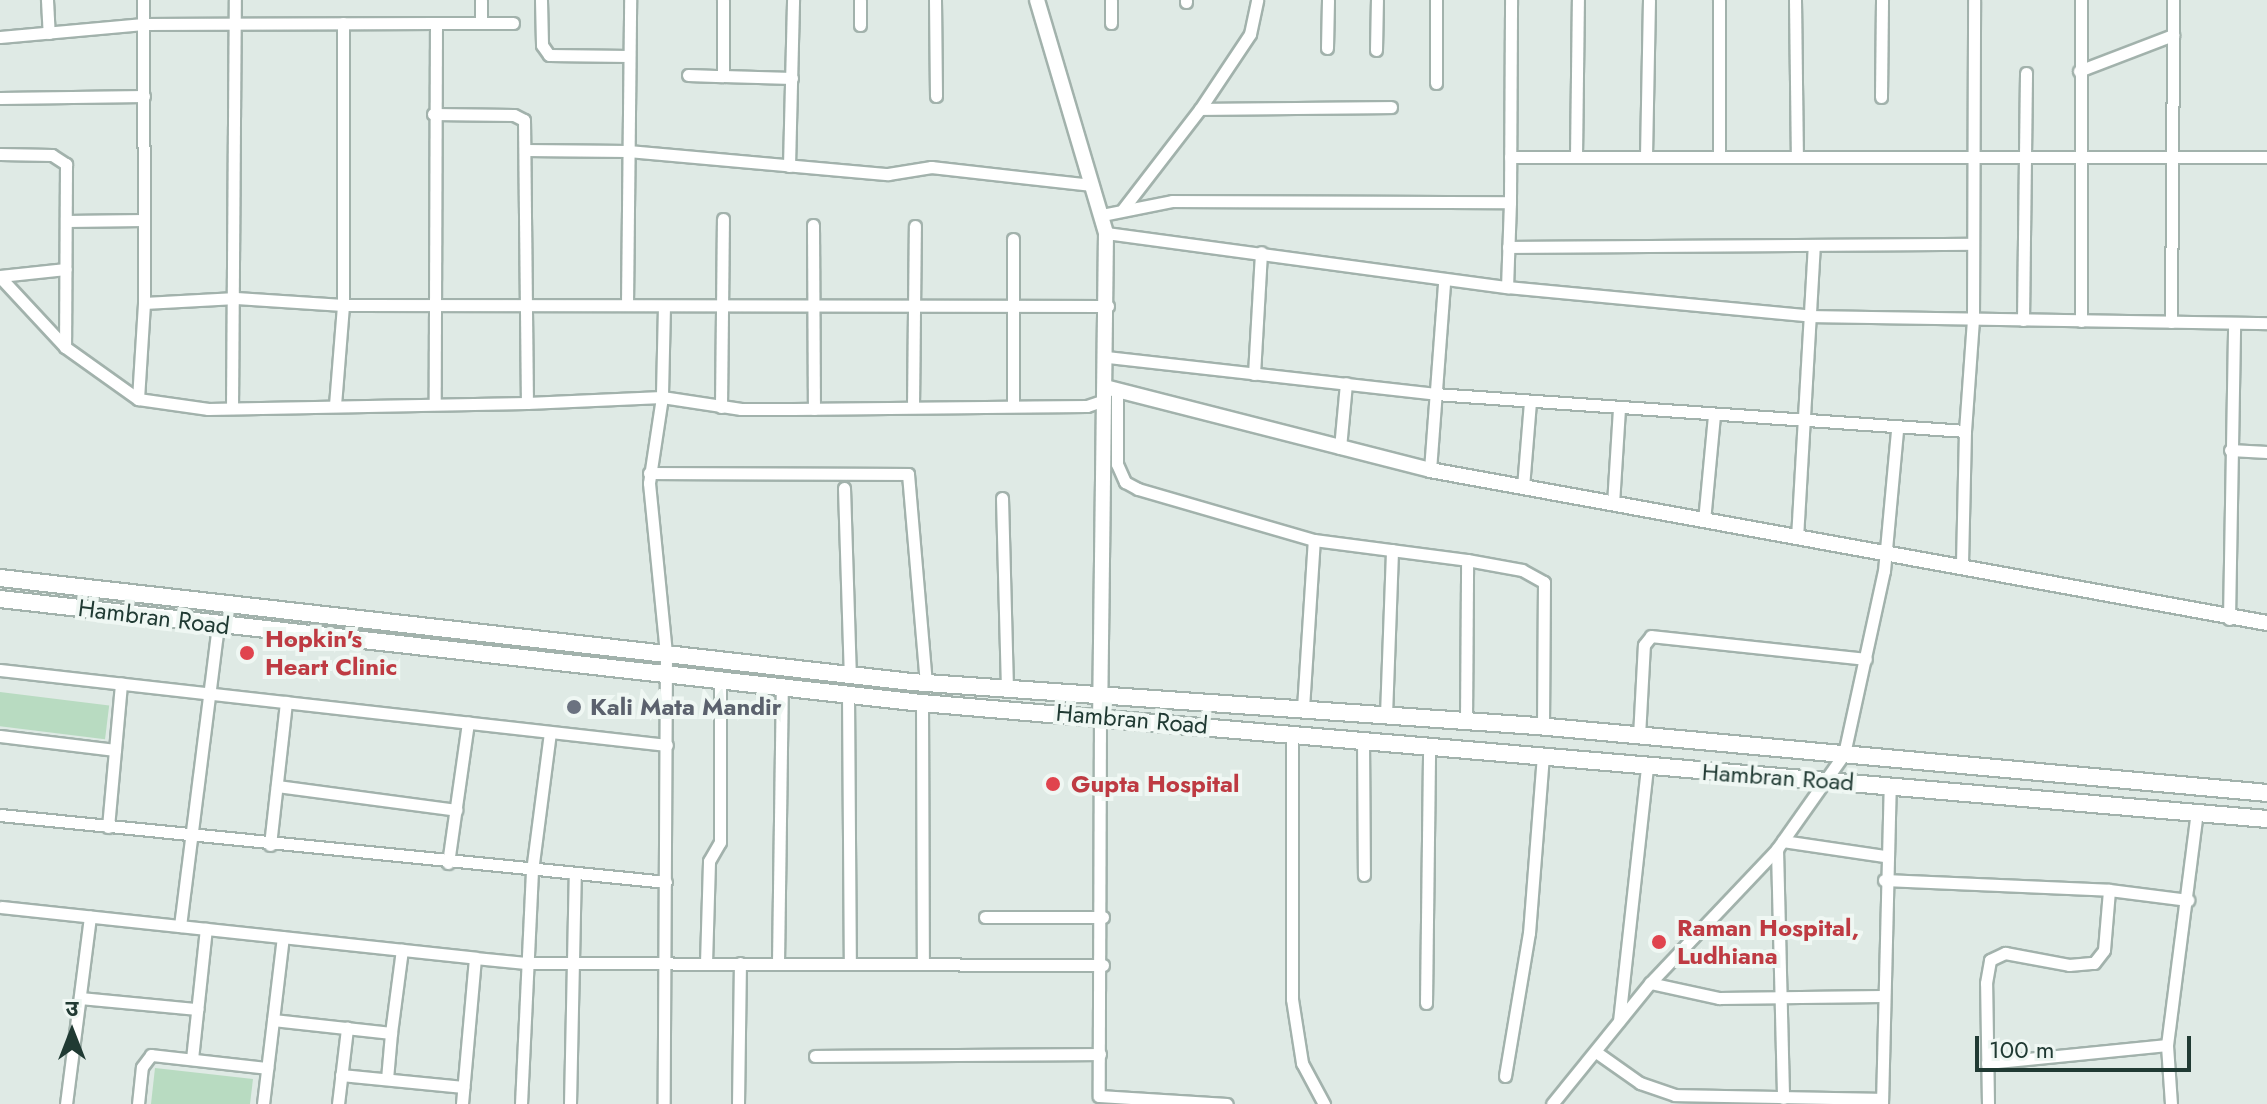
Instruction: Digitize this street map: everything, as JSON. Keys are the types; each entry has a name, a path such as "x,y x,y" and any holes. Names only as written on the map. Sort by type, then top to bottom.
{"main road":[{"name":"Hambran Road","path":"0,578 926,683 1101,693 1543,727 2267,793"},
{"name":"Hambran Road","path":"0,599 922,703 1100,716 1647,767 1890,784 2267,819"}],"street":[{"path":"47,0 49,33"},
{"path":"138,399 144,303 143,0"},
{"path":"232,408 236,298 235,0"},
{"path":"481,0 481,23"},
{"path":"541,0 542,45 549,55 629,56"},
{"path":"627,304 630,0"},
{"path":"723,0 723,76"},
{"path":"789,166 793,0"},
{"path":"860,0 860,25"},
{"path":"935,0 936,96"},
{"path":"1037,0 1106,233 1108,393 1104,426 1100,716 1103,965 1099,1100 1227,1104"},
{"path":"1111,0 1111,23"},
{"path":"1123,209 1200,109 1250,34 1257,0"},
{"path":"1327,48 1328,0"},
{"path":"1376,50 1377,0"},
{"path":"1436,0 1436,83"},
{"path":"1507,287 1511,0"},
{"path":"1576,157 1578,0"},
{"path":"1646,156 1649,0"},
{"path":"1719,0 1719,156"},
{"path":"1795,0 1797,156"},
{"path":"1881,97 1882,0"},
{"path":"1962,568 1965,431 1973,319 1974,0"},
{"path":"2081,0 2081,321"},
{"path":"2171,322 2173,0"},
{"path":"335,405 343,305 343,23"},
{"path":"435,403 433,114 436,23"},
{"path":"0,37 143,24 513,23"},
{"path":"2079,71 2173,35"},
{"path":"2023,320 2026,73"},
{"path":"688,75 792,78"},
{"path":"0,98 144,96"},
{"path":"1200,109 1391,107"},
{"path":"433,114 519,115 524,120 527,403"},
{"path":"525,150 628,151 894,174 931,167 1092,185"},
{"path":"0,154 60,157 68,171 65,347"},
{"path":"1510,157 1973,154 2267,157"},
{"path":"1102,215 1172,201 1510,202"},
{"path":"721,407 723,219"},
{"path":"66,221 144,220"},
{"path":"813,225 814,409"},
{"path":"913,407 915,226"},
{"path":"1106,233 1261,252 1444,282 1812,316 2267,323"},
{"path":"1013,239 1013,406"},
{"path":"1508,247 1973,244"},
{"path":"1797,538 1814,247"},
{"path":"1254,374 1261,252"},
{"path":"0,276 66,269"},
{"path":"0,276 65,347 138,399 164,406 232,408 435,403 661,403 814,409 1087,406 1108,393 1430,470 2229,619 2267,623"},
{"path":"1430,470 1444,282"},
{"path":"144,303 236,298 343,305 1108,306"},
{"path":"664,306 661,403 649,473 666,653 664,1104"},
{"path":"2229,619 2234,323"},
{"path":"1107,357 1435,394 1897,430 1965,431"},
{"path":"1340,448 1346,383"},
{"path":"1108,393 1117,409 1117,464 1125,482 1138,489 1314,540 1522,570 1544,582 1543,727"},
{"path":"1523,487 1530,401"},
{"path":"1613,504 1619,408"},
{"path":"1704,521 1714,415"},
{"path":"1552,1104 1650,983 1780,845 1829,781 1844,754 1887,553 1897,430"},
{"path":"2230,450 2267,452"},
{"path":"649,473 908,474 926,683"},
{"path":"844,488 850,675"},
{"path":"1002,498 1007,687"},
{"path":"1303,708 1314,540"},
{"path":"1386,715 1392,550"},
{"path":"1466,722 1467,560"},
{"path":"180,926 218,625"},
{"path":"1639,736 1644,645 1651,636 1866,659"},
{"path":"0,670 667,745"},
{"path":"706,963 709,861 720,842 720,680"},
{"path":"108,827 121,684"},
{"path":"778,963 782,688"},
{"path":"848,695 850,964"},
{"path":"270,845 286,702"},
{"path":"922,703 923,964"},
{"path":"448,863 468,722"},
{"path":"521,1104 532,871 550,732"},
{"path":"1292,733 1294,1025 1302,1063 1324,1104"},
{"path":"0,736 115,750"},
{"path":"1363,740 1364,875"},
{"path":"1426,1003 1429,746"},
{"path":"1505,1076 1529,933 1543,757"},
{"path":"1619,1023 1647,767"},
{"path":"1596,1052 1640,1083 1675,1095 1882,1101 1884,856 1890,784"},
{"path":"277,786 456,810"},
{"path":"2171,1104 2167,1045 2197,812"},
{"path":"0,815 448,863 666,882"},
{"path":"1780,845 1884,856"},
{"path":"1780,845 1783,1098"},
{"path":"570,1104 576,963 575,874"},
{"path":"1884,880 2109,890 2188,900"},
{"path":"1988,1104 1990,960 2005,953 2069,965 2099,961 2109,890"},
{"path":"0,911 90,917 526,963 1103,965"},
{"path":"66,1104 90,917"},
{"path":"985,917 1103,917"},
{"path":"192,1059 206,929"},
{"path":"263,1104 283,937"},
{"path":"387,1079 402,950"},
{"path":"462,1104 475,958"},
{"path":"738,1104 740,963"},
{"path":"1650,983 1693,996 1882,996"},
{"path":"80,998 197,1009"},
{"path":"273,1020 391,1033"},
{"path":"338,1104 347,1028"},
{"path":"1987,1063 2167,1045"},
{"path":"138,1104 145,1060 158,1054 267,1068"},
{"path":"815,1056 1100,1054"},
{"path":"341,1075 463,1087"}],"green space":[{"path":"0,692 109,705 105,739 0,726"},
{"path":"155,1068 253,1079 250,1104 151,1104"}],"place":[{"name":"Hopkin's Heart Clinic","path":"247,653"},
{"name":"Kali Mata Mandir","path":"574,707"},
{"name":"Gupta Hospital","path":"1053,784"},
{"name":"Raman Hospital, Ludhiana","path":"1659,942"}]}
